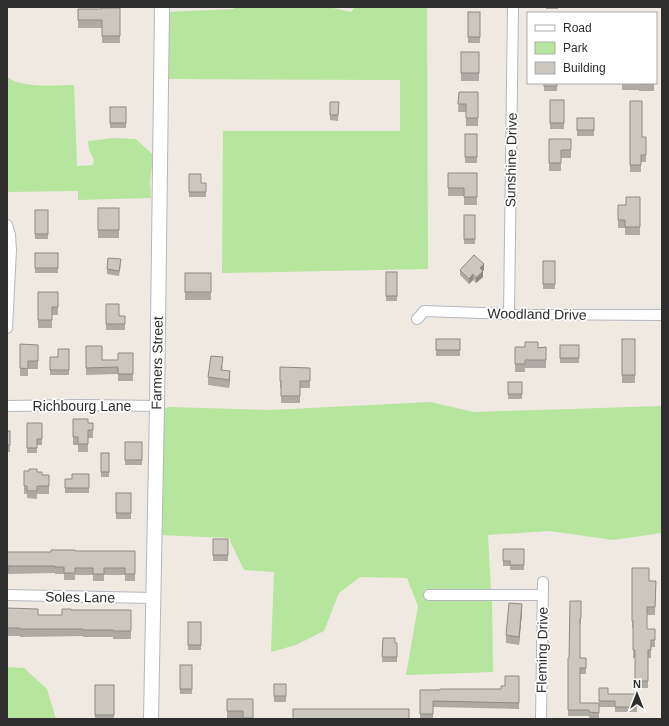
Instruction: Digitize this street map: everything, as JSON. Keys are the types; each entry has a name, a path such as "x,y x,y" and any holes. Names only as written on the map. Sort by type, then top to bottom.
{"street":[{"name":"Farmers Street","path":"151,719 162,7"},
{"name":"Sunshine Drive","path":"509,314 513,7"},
{"path":"7,225 10,235 11,250 7,328"},
{"name":"Woodland Drive","path":"417,319 424,311 428,310 440,312 509,314 662,315"},
{"name":"Richbourg Lane","path":"7,406 157,406"},
{"name":"Fleming Drive","path":"541,719 543,582"},
{"name":"Soles Lane","path":"7,595 153,598"},
{"path":"429,595 543,595"}],"green space":[{"path":"234,7 328,7 351,12 355,7 427,7 428,269 222,273 223,131 400,131 400,80 165,79 166,12 234,9"},
{"path":"7,77 14,81 30,85 74,85 77,166 93,165 94,160 89,150 88,141 114,138 136,139 152,154 150,182 151,198 78,200 78,191 7,192"},
{"path":"430,402 474,412 662,406 662,533 613,540 549,531 488,535 491,590 424,590 425,600 492,600 493,672 406,675 418,606 407,578 360,577 339,593 324,631 296,645 271,652 274,572 244,570 230,541 230,538 159,535 161,407 270,410"},
{"path":"7,667 24,668 47,689 56,719 7,719"}],"building":[{"path":"120,8 120,36 102,36 102,20 78,20 78,9"},
{"path":"468,12 480,12 480,37 468,37"},
{"path":"461,52 479,52 479,73 461,73"},
{"path":"544,84 557,84 557,86 544,86"},
{"path":"459,92 478,92 478,118 466,118 466,104 458,104"},
{"path":"550,100 564,100 564,123 550,123"},
{"path":"630,101 642,101 642,137 646,137 646,155 641,155 641,165 630,165"},
{"path":"330,102 339,102 338,115 330,115"},
{"path":"110,107 126,107 126,123 110,123"},
{"path":"577,118 594,118 594,130 577,130"},
{"path":"465,134 477,134 477,157 465,157"},
{"path":"549,139 571,139 571,150 561,150 561,163 549,163"},
{"path":"448,173 477,173 477,197 464,197 464,188 448,188"},
{"path":"189,174 201,174 201,183 206,183 206,192 189,192"},
{"path":"626,197 640,197 640,227 625,227 625,220 618,220 618,205 626,205"},
{"path":"98,208 119,208 119,230 98,230"},
{"path":"35,210 48,210 48,234 35,234"},
{"path":"464,215 475,215 475,239 464,239"},
{"path":"35,253 58,253 58,268 35,268"},
{"path":"474,255 484,264 480,268 483,271 476,278 473,274 469,279 460,270"},
{"path":"108,258 121,259 119,271 107,269"},
{"path":"543,261 555,261 555,284 543,284"},
{"path":"386,272 397,272 397,296 386,296"},
{"path":"185,273 211,273 211,292 185,292"},
{"path":"38,292 58,292 58,307 52,307 52,320 38,320"},
{"path":"106,304 119,304 119,316 125,316 125,324 106,324"},
{"path":"436,339 460,339 460,350 436,350"},
{"path":"622,339 635,339 635,375 622,375"},
{"path":"525,342 538,342 538,348 546,347 546,360 525,360 525,364 515,364 515,347 525,347"},
{"path":"20,344 38,345 38,361 28,361 28,369 20,368"},
{"path":"560,345 579,345 579,358 560,358"},
{"path":"86,346 102,346 102,360 118,360 118,353 133,353 133,374 118,374 118,367 86,368"},
{"path":"58,349 69,349 69,370 50,370 50,357 58,357"},
{"path":"211,356 223,357 221,370 230,371 229,380 208,377"},
{"path":"280,367 310,368 310,381 300,381 300,396 281,396"},
{"path":"508,382 522,382 522,394 508,394"},
{"path":"73,419 88,419 88,423 93,423 93,430 88,430 88,444 78,444 78,437 73,437"},
{"path":"27,423 42,423 42,439 37,439 37,448 27,448"},
{"path":"7,431 10,431 10,445 7,445"},
{"path":"125,442 142,442 142,460 125,460"},
{"path":"101,453 109,453 109,472 101,472"},
{"path":"29,469 37,469 37,472 42,472 42,475 49,475 49,486 37,486 37,491 27,491 27,486 24,486 24,471 29,471"},
{"path":"72,474 89,474 89,488 65,488 65,479 72,479"},
{"path":"116,493 131,493 131,513 116,513"},
{"path":"213,539 228,539 228,555 213,555"},
{"path":"503,549 524,549 524,565 510,565 510,561 503,561"},
{"path":"51,550 135,551 135,574 125,574 125,568 104,568 104,574 93,574 93,568 75,568 75,573 64,573 64,567 55,566 8,566 7,572 7,552 51,552"},
{"path":"632,568 649,568 649,581 656,581 655,607 647,607 647,629 655,629 655,640 651,640 651,650 648,650 648,681 635,681 635,650 633,650 632,621"},
{"path":"570,601 581,601 580,658 586,658 586,668 580,668 580,703 599,703 599,713 589,712 589,710 568,710"},
{"path":"509,603 522,604 519,637 506,635"},
{"path":"7,608 38,609 38,615 62,615 62,609 131,610 131,631 7,628"},
{"path":"188,622 201,622 201,645 188,645"},
{"path":"383,638 395,638 395,643 397,643 397,657 382,657"},
{"path":"180,665 192,665 192,689 180,689"},
{"path":"505,676 519,676 519,703 433,701 433,714 420,714 420,690 501,689 501,686 505,686"},
{"path":"274,684 286,684 286,696 274,696"},
{"path":"95,685 114,685 114,715 95,715"},
{"path":"599,688 608,688 608,694 637,694 637,707 615,707 615,701 599,701"},
{"path":"227,699 253,699 253,718 243,718 243,711 227,711"},
{"path":"293,709 409,709 409,719 293,719"}]}
